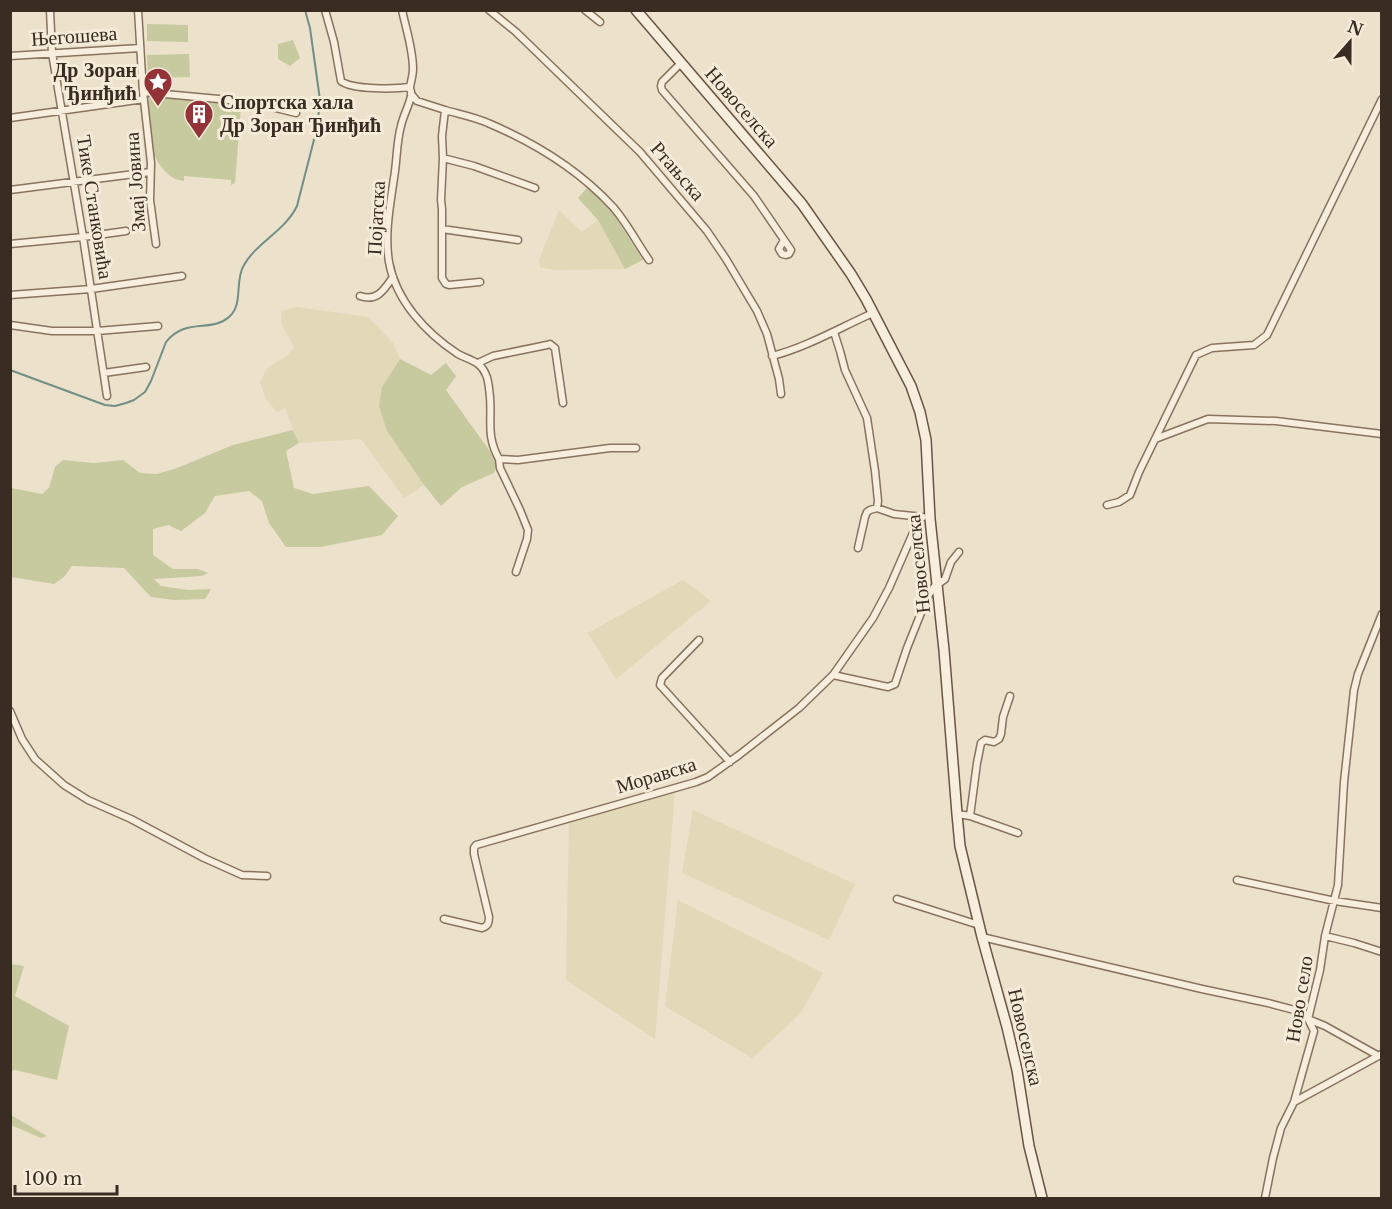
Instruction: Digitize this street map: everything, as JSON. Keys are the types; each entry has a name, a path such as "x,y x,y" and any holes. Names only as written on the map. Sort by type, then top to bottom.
{"street":[{"name":"Тике Станковића","path":"50,10 52,53 107,396"},
{"name":"Змај Јовина","path":"138,10 151,164 150,200 156,244"},
{"path":"324,10 334,42 341,81 357,86 411,90 417,101 486,122 556,159 582,178 614,208 649,260"},
{"name":"Појатска","path":"402,10 411,51 411,90 400,127 388,226 389,262 402,296 411,311 430,333 459,354 478,363"},
{"name":"Ртањска","path":"489,10 516,32 640,152 707,231 757,310 767,334 781,394"},
{"path":"585,10 600,22"},
{"name":"Новоселска","path":"636,10 801,204 851,274 899,361 920,412 926,441 930,519 944,650 960,846 982,938 1007,1027 1017,1070 1029,1146 1042,1198"},
{"name":"Његошева","path":"10,56 140,48"},
{"path":"680,64 662,82 662,90 754,196 784,240"},
{"path":"10,118 62,111 144,95 251,102 296,113"},
{"path":"1107,505 1119,502 1130,495 1196,355 1212,348 1254,345 1267,335 1382,99"},
{"path":"445,110 442,136 442,278 449,285 480,282"},
{"path":"443,158 474,166 535,188"},
{"path":"10,190 150,172"},
{"path":"442,229 518,240"},
{"path":"10,244 126,231"},
{"path":"10,295 91,289 182,276"},
{"path":"360,296 375,297 393,277"},
{"path":"771,356 789,351 873,313"},
{"path":"10,325 47,331 97,331 158,326"},
{"path":"834,332 845,370 867,418 875,471 877,508"},
{"path":"516,572 528,530 490,440 489,386 486,375 478,363 493,356 550,344 555,348 563,403"},
{"path":"104,374 146,367"},
{"path":"1154,440 1208,418 1276,421 1382,434"},
{"path":"498,459 518,460 610,448 636,448"},
{"path":"858,548 867,512 870,510 877,508 894,514 930,519"},
{"name":"Моравска","path":"444,919 482,928 489,923 474,854 476,845 708,777 799,708 832,675 873,618 889,588 920,517"},
{"path":"832,675 888,687 895,684 916,622 927,598 937,584 945,579 951,562 960,552"},
{"name":"Ново село","path":"1265,1198 1281,1128 1294,1102 1314,1030 1308,1019 1338,885 1344,782 1353,700 1358,674 1382,614"},
{"path":"699,640 662,678 660,684 730,762"},
{"path":"970,816 981,743 985,740 994,742 1000,736 1010,696"},
{"path":"10,711 22,739 35,759 64,785 88,800 131,819 204,858 242,875 267,876"},
{"path":"957,814 970,816 1018,833"},
{"path":"1237,880 1335,901 1382,908"},
{"path":"897,899 979,925"},
{"name":"Ново село","path":"1325,936 1354,942 1382,952"},
{"path":"982,938 1302,1012 1308,1019 1379,1054"},
{"path":"1294,1102 1379,1054"}],"shaded area":[{"path":"559,210 582,232 598,220 625,269 556,270 540,267 539,260"},
{"path":"297,307 368,317 393,343 400,359 382,387 387,431 424,485 404,498 361,439 299,443 285,408 277,412 266,399 260,382 268,367 287,356 294,347 282,325 281,311"},
{"path":"683,580 711,601 616,679 588,633"},
{"path":"675,791 655,1039 566,980 569,821"},
{"path":"693,810 855,884 829,940 682,873"},
{"path":"678,900 823,973 800,1014 752,1058 665,1006"}],"green space":[{"path":"147,24 188,25 188,42 147,41"},
{"path":"293,40 300,58 290,66 278,59 278,44"},
{"path":"189,54 190,77 148,78 147,55"},
{"path":"154,95 241,106 235,183 231,185 231,180 184,176 184,181 178,180 164,170 154,154 149,137 148,100"},
{"path":"588,187 611,210 643,260 625,269 598,220 578,198"},
{"path":"400,359 431,375 446,363 456,376 446,390 497,464 494,473 462,487 441,506 387,431 379,406 382,387"},
{"path":"293,430 299,443 286,451 294,488 313,494 369,486 398,516 382,535 320,547 286,547 269,523 262,501 249,491 215,496 205,513 181,531 168,525 153,529 153,555 173,569 198,569 208,573 202,576 154,579 161,586 188,590 211,589 205,599 174,600 151,597 124,568 72,566 64,577 54,584 11,577 11,488 42,494 49,488 55,467 63,460 93,463 123,460 140,473 157,474 233,445"},
{"path":"11,964 24,966 15,996 69,1026 57,1080 11,1071"},
{"path":"11,1115 47,1136 41,1138 11,1125"}],"waterway":[{"path":"10,370 105,405 115,406 134,400 145,392 166,342 174,334 190,327 222,322 234,312 244,265 256,250 285,223 297,206 317,128 320,100 310,28 305,10"}],"place":[{"name":"Др Зоран Ђинђић","path":"158,108"},
{"name":"Спортска хала Др Зоран Ђинђић","path":"199,140"}]}
